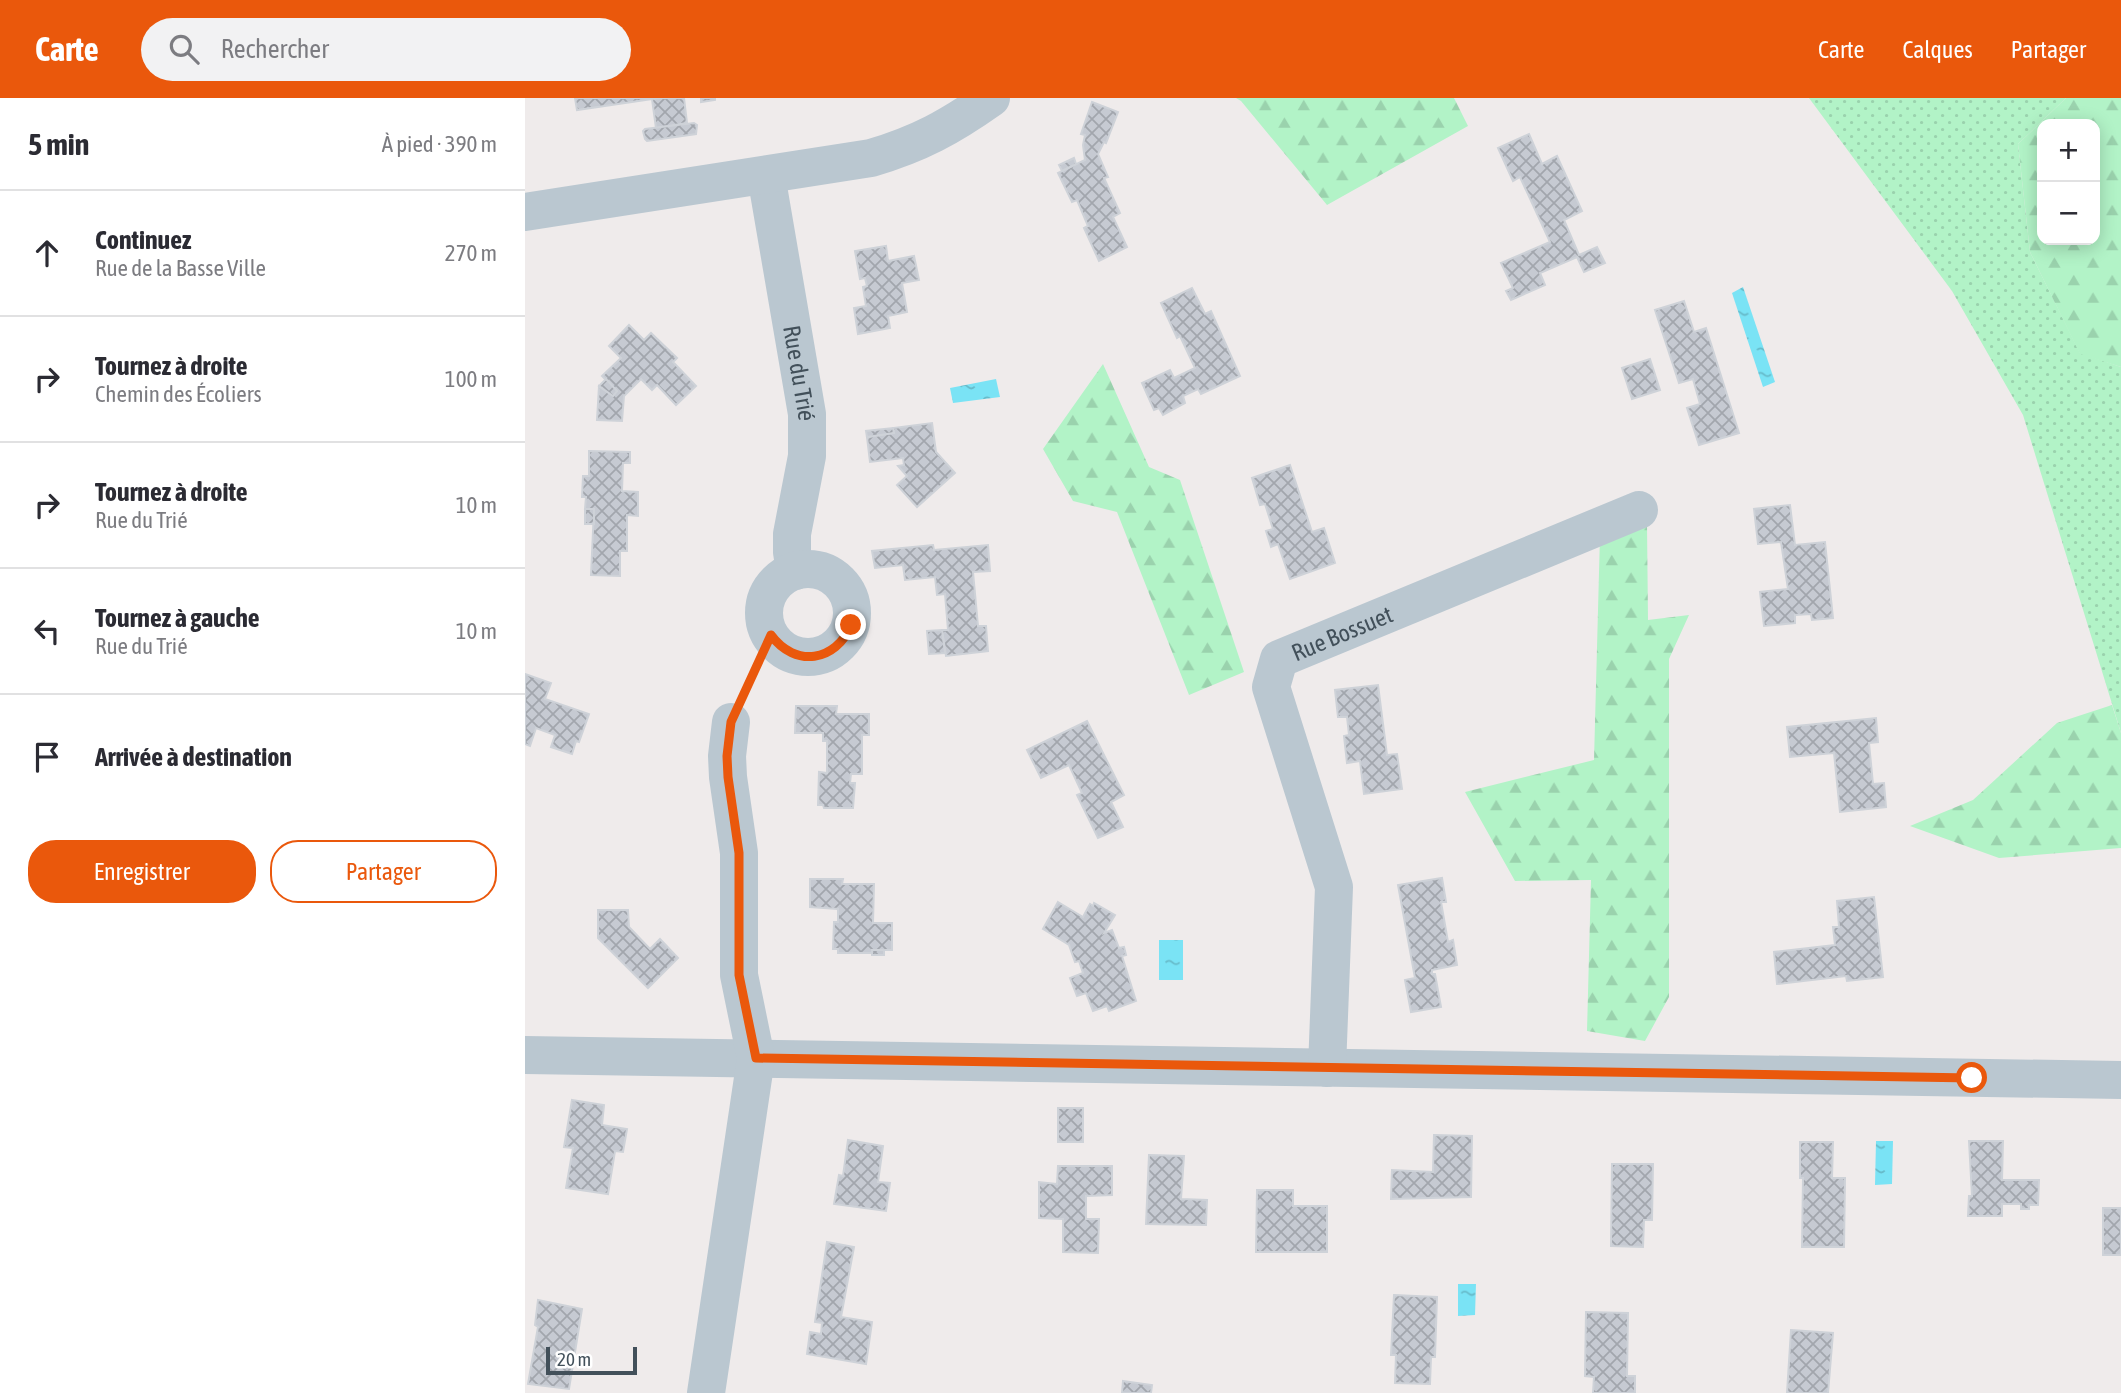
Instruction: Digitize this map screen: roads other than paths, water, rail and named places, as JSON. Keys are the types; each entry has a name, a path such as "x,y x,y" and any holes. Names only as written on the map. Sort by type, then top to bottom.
{"street":[{"path":"525,212 848,162 894,151 949,127 991,98"},
{"name":"Rue du Trié","path":"766,175 807,414 807,456 792,534 795,571"},
{"name":"Rue Bossuet","path":"1328,1068 1334,887 1271,687 1279,659 1639,510"},
{"path":"795,571 826,572 839,581 851,601 851,625 844,639 839,645 818,656 795,655 781,647 771,635 765,617 767,598 778,581 795,571"},
{"path":"706,1393 756,1058 739,975 739,853 727,756 731,722"},
{"path":"526,1063 756,1058 2121,1080"}],"water":[{"path":"1743,287 1775,382 1763,387 1732,293"},
{"path":"996,379 1000,397 953,403 950,388"},
{"path":"1159,940 1183,940 1183,980 1159,980"},
{"path":"1876,1141 1893,1141 1892,1184 1875,1185"},
{"path":"1458,1284 1476,1284 1475,1315 1458,1316"}]}
